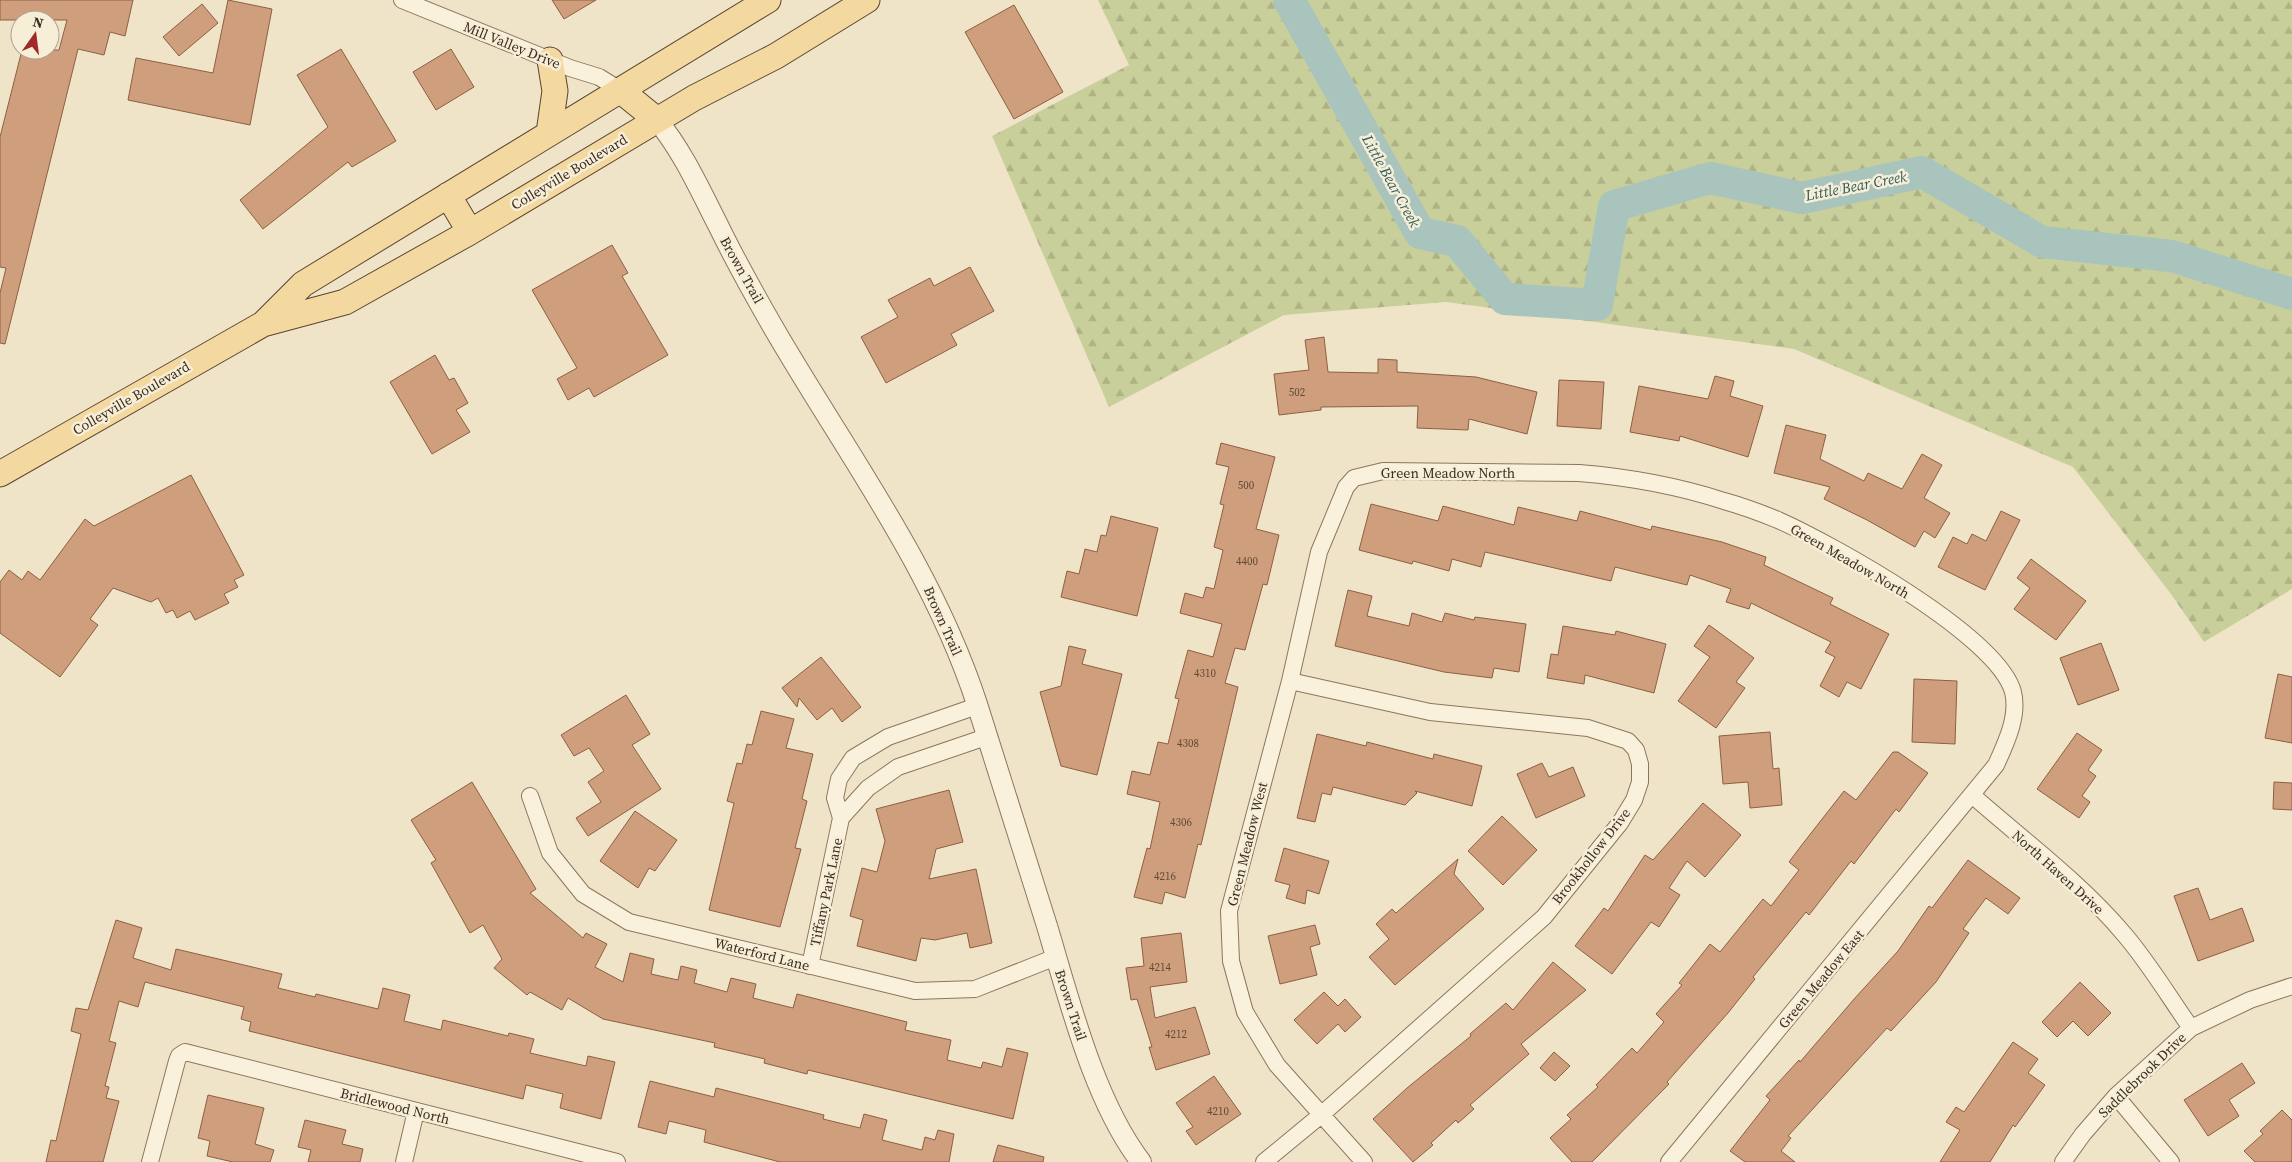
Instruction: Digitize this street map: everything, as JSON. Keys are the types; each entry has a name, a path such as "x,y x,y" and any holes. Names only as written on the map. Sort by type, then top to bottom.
{"main road":[{"name":"Colleyville Boulevard","path":"263,324 303,284 768,0"},
{"name":"Colleyville Boulevard","path":"0,474 263,324 345,302 470,232 656,120 776,56 867,0"},
{"path":"549,133 554,91 550,60"},
{"path":"620,90 656,120"},
{"path":"448,195 470,232"}],"street":[{"name":"Mill Valley Drive","path":"402,0 550,60 599,77 620,90"},
{"name":"Brown Trail","path":"656,120 676,143 732,254 774,328 912,555 940,610 977,706 1056,957 1095,1073 1115,1119 1141,1162"},
{"name":"Green Meadow North","path":"1318,552 1346,487 1354,478 1383,471 1569,473 1611,476 1723,500 1777,520 1828,545 1930,608 1981,647 1996,662 2013,690 2015,704 2008,738 1996,765 1972,795"},
{"name":"Green Meadow West","path":"1318,552 1290,681 1229,911 1231,961 1245,1012 1277,1065 1321,1115"},
{"name":"Brookhollow Drive","path":"1264,1162 1321,1115 1544,917 1620,823 1638,789 1640,764 1636,750 1628,741 1588,728 1430,712 1290,681"},
{"name":"Tiffany Park Lane","path":"810,966 841,818 835,798 840,779 853,758 888,737 977,706"},
{"name":"Tiffany Park Lane","path":"841,818 868,788 898,767 986,737"},
{"name":"North Haven Drive","path":"1972,795 2076,884 2102,910 2125,935 2191,1028"},
{"name":"Green Meadow East","path":"1669,1162 1972,795"},
{"name":"Waterford Lane","path":"530,796 550,853 582,894 629,922 914,991 975,989 1056,957"},
{"name":"Saddlebrook Drive","path":"2063,1162 2083,1134 2116,1096 2191,1028 2250,1000 2292,986"},
{"name":"Bridlewood North","path":"150,1162 177,1061 179,1056 185,1052 618,1162"},
{"path":"2116,1096 2171,1162"},
{"path":"404,1162 416,1111"},
{"path":"1321,1115 1364,1162"}],"green space":[{"path":"1098,0 2292,0 2292,589 2204,642 2171,594 2073,467 1794,349 1446,302 1284,315 1109,407 992,136 1129,65"}],"building":[{"path":"0,0 133,0 125,36 110,32 104,55 78,49 5,344 0,343 0,293 6,268 0,267 0,137 19,60 60,60 60,46 67,20 60,20 60,10 10,10 10,20 0,20"},
{"path":"228,0 272,9 250,125 128,100 136,58 213,73"},
{"path":"552,0 596,0 564,19"},
{"path":"202,4 218,23 179,56 163,37"},
{"path":"1014,5 1063,92 1014,119 965,32"},
{"path":"341,49 396,141 352,167 348,162 263,229 240,200 328,127 297,75"},
{"path":"451,49 474,87 436,110 413,72"},
{"path":"612,245 628,273 622,276 668,355 594,397 589,388 568,400 557,379 577,368 532,290"},
{"path":"970,267 994,311 951,334 957,345 886,383 861,337 898,317 888,300 930,278 934,286"},
{"path":"1324,337 1328,372 1378,373 1378,359 1397,360 1397,372 1476,377 1537,392 1527,434 1469,419 1468,430 1417,428 1418,406 1321,407 1321,410 1279,415 1274,374 1309,370 1305,340"},
{"path":"435,355 449,380 454,378 468,403 456,410 470,432 432,454 390,382"},
{"path":"1715,376 1734,381 1730,396 1763,406 1748,457 1680,436 1679,441 1630,432 1639,386 1708,399"},
{"path":"1559,380 1604,382 1601,429 1557,426"},
{"path":"1786,425 1826,435 1820,459 1864,481 1868,473 1902,489 1922,454 1942,465 1924,498 1950,513 1935,538 1924,531 1915,547 1824,499 1830,487 1774,473"},
{"path":"1221,443 1275,457 1256,529 1279,535 1267,585 1263,584 1245,650 1235,648 1225,683 1238,687 1201,845 1198,844 1185,898 1165,892 1162,904 1134,897 1147,848 1150,849 1160,802 1127,794 1132,771 1150,775 1158,742 1168,744 1179,699 1175,698 1188,650 1213,657 1222,624 1180,613 1185,593 1203,598 1206,587 1214,589 1223,550 1214,547 1224,505 1220,504 1229,467 1216,464"},
{"path":"191,475 244,575 234,580 238,587 224,594 229,603 195,620 190,611 177,618 173,610 166,613 158,598 151,602 113,588 90,619 98,625 60,677 0,633 0,582 9,570 22,580 28,571 40,580 85,519 94,526"},
{"path":"1371,504 1438,521 1443,506 1514,525 1518,507 1577,521 1580,511 1651,530 1652,526 1722,542 1766,557 1764,565 1833,598 1830,604 1889,634 1861,689 1847,682 1839,697 1820,686 1835,657 1825,652 1831,642 1751,603 1749,609 1726,602 1731,589 1690,575 1687,585 1615,567 1611,581 1485,552 1481,567 1452,559 1449,571 1413,561 1412,564 1359,550"},
{"path":"2001,511 2020,520 1985,590 1938,567 1953,537 1967,544 1972,534 1986,541"},
{"path":"1111,516 1158,528 1137,616 1061,597 1067,571 1079,574 1085,549 1097,552 1101,535 1106,536"},
{"path":"2031,559 2086,601 2056,640 2014,609 2030,588 2017,578"},
{"path":"1348,590 1372,596 1367,616 1409,626 1412,613 1442,622 1445,613 1474,620 1475,617 1526,624 1519,672 1494,668 1492,678 1444,672 1335,646"},
{"path":"1709,625 1754,658 1736,682 1745,688 1716,728 1678,701 1710,657 1694,646"},
{"path":"1563,626 1615,635 1616,631 1666,644 1654,693 1585,675 1584,684 1547,678 1551,654 1558,655"},
{"path":"2101,643 2119,690 2078,705 2060,658"},
{"path":"1069,646 1086,650 1082,664 1122,674 1097,775 1061,766 1040,692 1061,686"},
{"path":"821,657 861,707 842,722 832,708 817,720 799,698 797,707 782,688"},
{"path":"2278,674 2292,677 2292,743 2265,738"},
{"path":"1914,679 1957,681 1955,744 1912,742"},
{"path":"626,695 650,734 632,745 661,789 588,836 576,818 601,802 588,782 604,771 589,748 574,756 561,735"},
{"path":"761,711 794,719 786,748 813,754 802,799 807,801 795,848 801,849 780,927 709,910 734,803 727,801 737,763 742,764 747,744 752,745"},
{"path":"1770,732 1773,769 1779,768 1782,805 1750,808 1748,782 1723,784 1719,736"},
{"path":"2077,733 2102,750 2088,770 2096,776 2082,796 2090,802 2079,818 2037,789"},
{"path":"1317,734 1366,746 1367,742 1433,759 1434,754 1482,766 1472,806 1415,791 1417,793 1405,805 1333,787 1331,795 1322,793 1315,822 1297,818"},
{"path":"1893,752 1898,752 1928,773 1899,812 1896,809 1854,864 1851,861 1809,915 1806,912 1753,977 1755,979 1728,1013 1667,1082 1669,1084 1592,1162 1572,1162 1550,1138 1571,1119 1567,1115 1598,1087 1596,1085 1632,1048 1637,1053 1664,1022 1656,1014 1682,985 1679,983 1710,944 1720,952 1763,899 1771,906 1799,870 1789,862 1844,791 1856,800"},
{"path":"1542,763 1549,777 1573,767 1585,796 1536,818 1517,774"},
{"path":"472,782 536,889 530,893 583,938 586,933 607,944 595,967 623,982 630,953 654,959 651,974 678,980 681,966 697,970 694,983 727,992 731,978 756,984 753,998 793,1008 797,994 907,1022 905,1030 951,1040 947,1060 981,1068 983,1062 1002,1067 1007,1048 1028,1053 1013,1119 808,1070 807,1074 764,1063 765,1059 714,1047 715,1043 603,1019 568,998 562,1010 530,992 527,995 494,968 502,959 483,925 470,933 431,863 436,860 411,820"},
{"path":"2274,782 2292,783 2292,810 2273,809"},
{"path":"949,790 963,842 936,849 929,879 976,869 992,943 970,948 967,933 935,940 921,938 916,961 857,946 863,920 850,916 862,868 877,872 885,841 876,809"},
{"path":"1703,803 1741,835 1705,877 1687,861 1669,888 1680,895 1659,927 1651,922 1612,974 1575,946 1604,908 1608,911 1645,855 1653,860"},
{"path":"635,811 677,840 655,871 649,868 638,888 600,861"},
{"path":"1502,816 1537,850 1503,885 1468,851"},
{"path":"1284,848 1329,861 1319,894 1307,890 1305,904 1286,898 1290,885 1275,881"},
{"path":"1458,859 1454,874 1484,909 1395,985 1369,957 1389,939 1376,924 1392,909 1396,913"},
{"path":"1968,860 2020,898 2008,914 1986,898 1963,929 1969,933 1936,982 1891,1031 1887,1028 1788,1136 1791,1138 1781,1151 1795,1162 1745,1162 1730,1151 1770,1100 1766,1096 1799,1060 1800,1062 1898,951 1929,906 1932,908"},
{"path":"2198,888 2210,920 2242,908 2254,941 2198,961 2174,896"},
{"path":"116,920 142,928 133,958 171,970 176,949 282,974 278,988 315,997 316,994 378,1009 383,988 410,995 404,1021 441,1030 443,1020 508,1036 509,1033 534,1039 530,1053 586,1066 588,1056 615,1062 601,1119 560,1108 563,1094 526,1085 523,1099 249,1031 251,1022 241,1019 244,1007 145,982 138,1007 119,1001 109,1041 116,1043 105,1086 109,1087 106,1098 119,1101 103,1162 46,1162 51,1140 56,1141 81,1034 71,1031 76,1008 88,1010"},
{"path":"1315,925 1320,944 1310,947 1317,975 1280,984 1268,936"},
{"path":"1181,933 1187,982 1150,987 1155,1018 1195,1007 1210,1054 1156,1070 1149,1047 1152,1047 1137,999 1131,1000 1126,968 1144,966 1141,938"},
{"path":"1553,962 1586,990 1521,1044 1529,1054 1470,1105 1474,1109 1458,1123 1456,1120 1431,1143 1433,1145 1413,1162 1373,1119 1407,1088 1471,1036 1470,1034 1506,1003 1513,1010"},
{"path":"2080,982 2111,1013 2088,1036 2073,1021 2057,1037 2042,1022"},
{"path":"1324,992 1338,1006 1345,999 1361,1017 1345,1032 1338,1024 1317,1044 1294,1020"},
{"path":"2013,1042 2038,1059 2028,1073 2045,1085 2015,1127 2013,1125 1990,1162 1940,1162 1960,1130 1946,1122 1956,1107 1964,1112"},
{"path":"1554,1052 1570,1066 1555,1081 1540,1068"},
{"path":"2242,1063 2255,1083 2229,1100 2239,1116 2208,1136 2184,1100"},
{"path":"1214,1076 1241,1114 1196,1145 1186,1131 1193,1127 1176,1103"},
{"path":"650,1081 714,1097 716,1088 824,1115 823,1119 860,1128 864,1114 887,1120 882,1140 922,1150 925,1137 935,1140 938,1130 954,1134 949,1162 780,1162 704,1142 706,1130 669,1121 666,1134 638,1127"},
{"path":"208,1095 264,1108 255,1144 274,1150 270,1162 233,1162 207,1156 210,1141 198,1138"},
{"path":"2282,1110 2292,1120 2292,1162 2255,1162 2244,1151 2263,1134 2260,1131"},
{"path":"305,1120 346,1130 342,1144 363,1149 360,1162 308,1162 311,1150 298,1147"},
{"path":"998,1145 1044,1157 1043,1162 993,1162"}],"waterway":[{"name":"Little Bear Creek","path":"1289,0 1420,233 1457,241 1505,299 1597,305 1614,206 1710,178 1802,198 1922,172 2042,242 2172,256 2292,294"}]}
